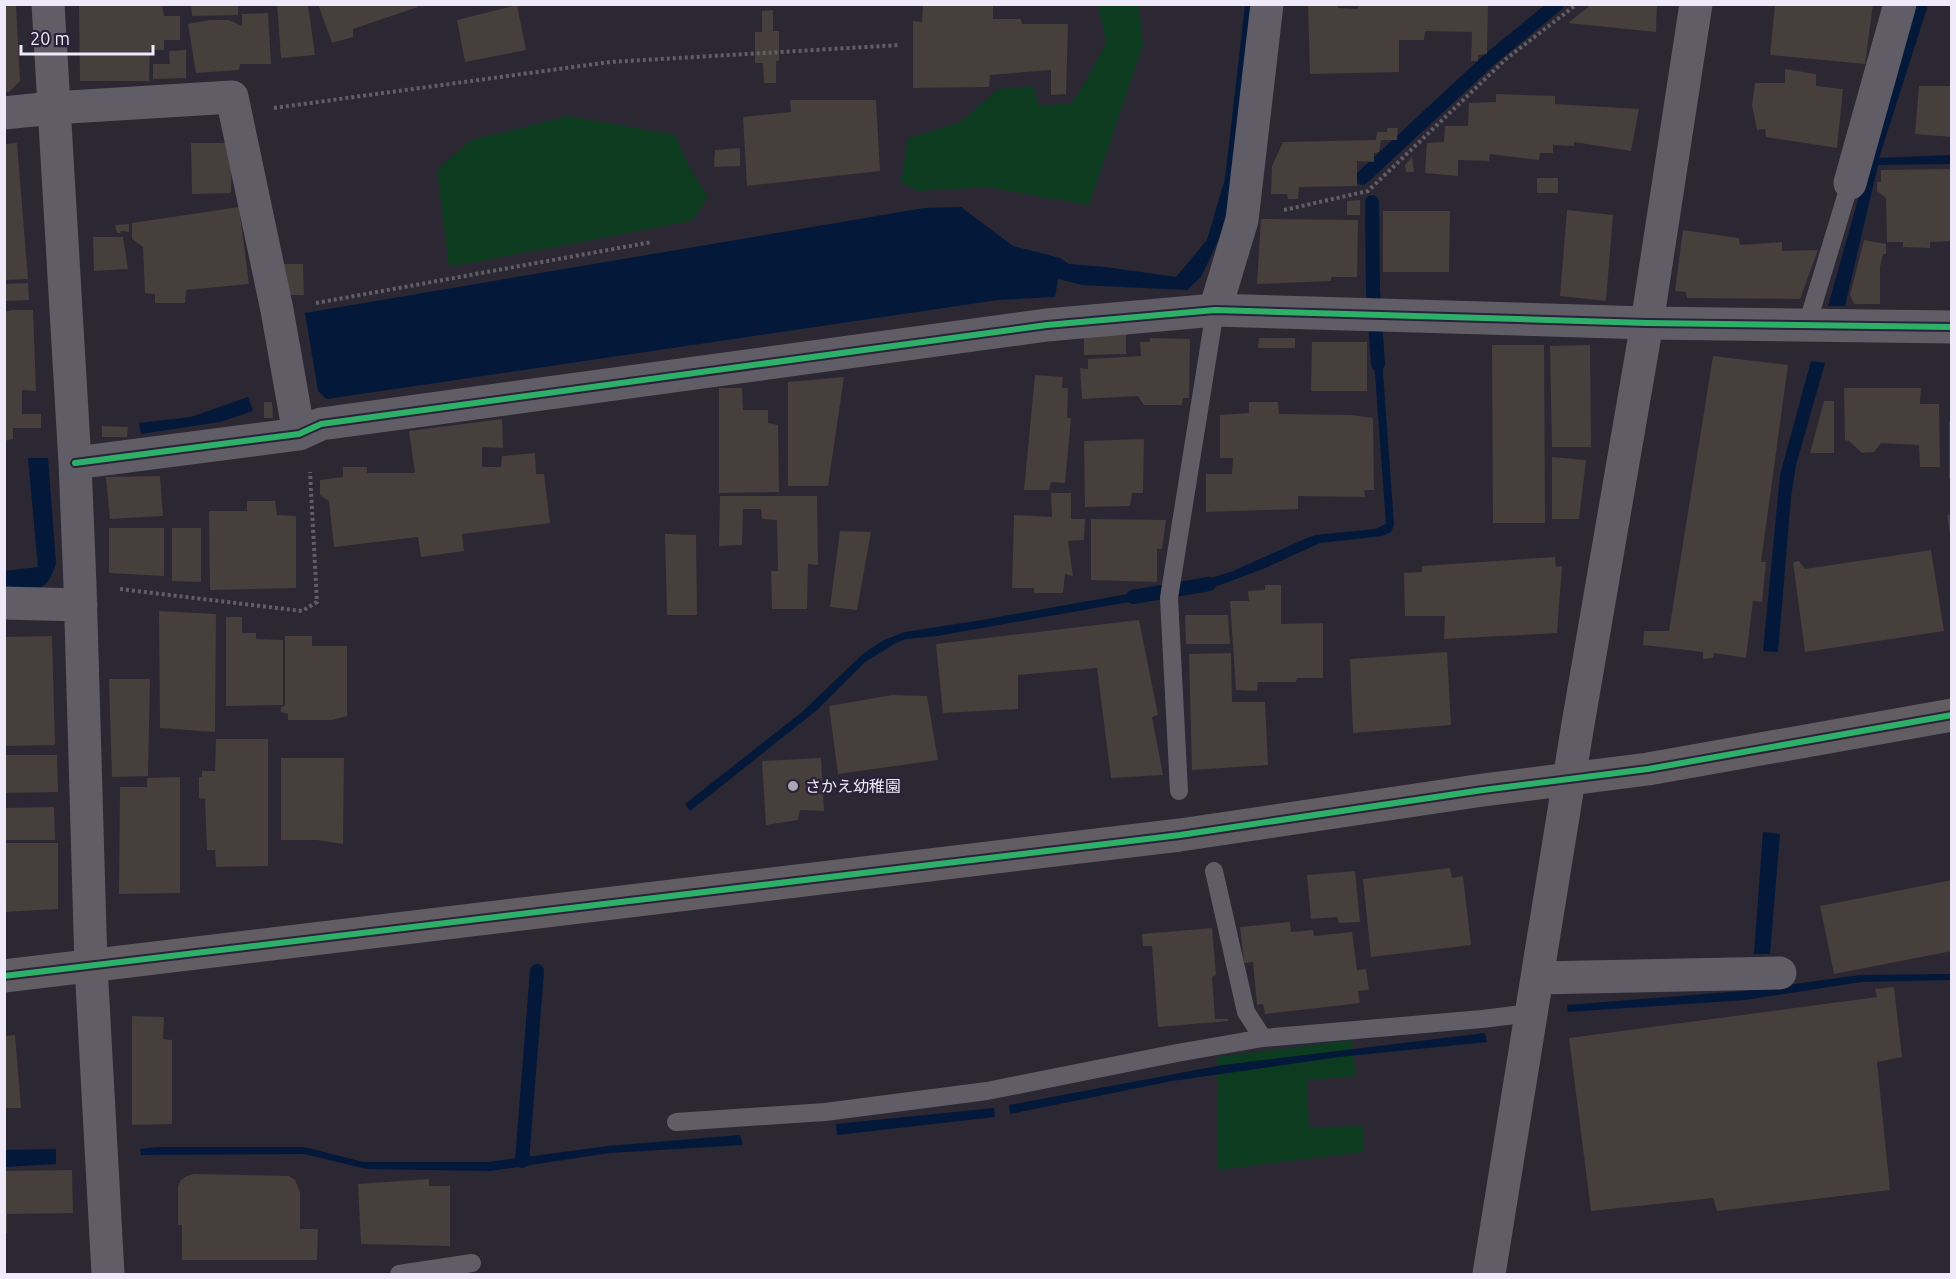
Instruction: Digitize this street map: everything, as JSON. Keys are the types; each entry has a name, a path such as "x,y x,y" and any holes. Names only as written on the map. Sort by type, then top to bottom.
{"street":[{"path":"48,4 75,463 81,595 91,966 108,1275"},
{"path":"1215,310 1242,220 1267,4"},
{"path":"1489,1275 1569,779 1647,323 1696,4"},
{"path":"1850,183 1900,4"},
{"path":"4,113 232,97 304,433"},
{"path":"75,463 304,433 321,424 1047,325 1215,310 1647,323 1952,327"},
{"path":"4,603 81,595"},
{"path":"4,976 1180,835 1483,790 1648,769 1952,715"},
{"path":"1537,978 1780,974"}],"lane":[{"path":"1807,325 1850,183"},
{"path":"1179,791 1169,598 1215,310"},
{"path":"1214,871 1245,1012 1263,1038"},
{"path":"676,1122 825,1112 987,1091 1263,1038 1531,1013"},
{"path":"399,1275 472,1263"}],"path":[{"path":"1242,220 1368,191 1506,59 1577,4"},
{"path":"235,113 610,62 900,45"},
{"path":"277,310 652,242"},
{"path":"81,595 302,611 317,602 304,433"}],"green space":[{"path":"1098,5 1139,5 1143,45 1089,205 986,187 919,191 901,183 908,138 960,122 998,89 1033,86 1039,105 1070,104 1083,86 1106,43"},
{"path":"569,116 675,135 689,167 708,197 692,221 449,267 437,170 471,140"},
{"path":"1352,1040 1356,1076 1307,1080 1309,1127 1363,1126 1364,1152 1217,1170 1217,1057"}],"water":[{"path":"1245,5 1254,5 1236,173 1220,237 1201,277 1187,290 1082,285 1058,279 1055,297 998,300 327,399 318,391 305,313 924,208 961,207 1013,246 1060,258 1069,264 1176,277 1207,240 1225,179"},
{"path":"1913,5 1928,5 1879,158 1951,155 1951,164 1878,165 1845,306 1828,306"},
{"path":"1381,345 1394,525 1391,532 1382,536 1320,543 1263,569 1212,588 1193,592 1193,584 1233,571 1307,538 1375,529 1386,524 1373,346"},
{"path":"1811,361 1825,363 1796,465 1791,497 1778,652 1763,651 1780,475"},
{"path":"248,397 253,411 220,422 141,434 139,423 191,417"},
{"path":"28,458 48,458 56,563 44,586 32,590 5,590 4,571 38,567"},
{"path":"1150,590 1151,598 937,636 906,639 896,643 865,662 817,710 690,811 685,804 802,712 864,653 884,640 905,632"},
{"path":"1763,832 1780,834 1770,954 1754,954"},
{"path":"1951,974 1951,980 1861,982 1745,1000 1568,1012 1567,1005 1743,991 1860,975"},
{"path":"1485,1033 1487,1042 1339,1057 1172,1081 1010,1114 1009,1105 1223,1065"},
{"path":"994,1108 995,1117 837,1135 836,1124"},
{"path":"740,1135 743,1145 609,1153 491,1171 367,1169 304,1154 141,1155 140,1149 304,1147 363,1162 488,1162 608,1146"},
{"path":"56,1149 56,1164 5,1167 5,1150"}],"building":[{"path":"4,4 16,4 20,81 9,92 4,92"},
{"path":"79,4 162,4 164,16 180,16 180,40 164,40 164,50 150,50 149,81 80,81"},
{"path":"191,4 238,4 238,15 192,16"},
{"path":"277,4 308,5 315,55 281,58"},
{"path":"318,4 417,4 418,7 353,29 353,37 332,43"},
{"path":"923,4 993,4 993,19 1021,19 1022,24 1068,24 1066,94 1051,95 1051,70 990,75 989,87 913,88 913,21 922,22"},
{"path":"1308,4 1338,4 1338,8 1358,9 1358,4 1488,4 1487,54 1478,55 1478,61 1471,61 1472,32 1425,31 1424,40 1399,40 1399,72 1310,74"},
{"path":"1592,4 1657,4 1656,32 1568,23"},
{"path":"1775,4 1873,4 1865,64 1770,55"},
{"path":"517,5 526,50 465,62 457,20"},
{"path":"773,10 773,31 779,31 779,61 776,61 776,83 764,83 763,63 755,63 755,32 762,32 762,11"},
{"path":"268,13 271,64 240,64 239,70 196,73 188,24 210,20 229,20 242,26 242,14"},
{"path":"186,50 186,78 153,79 153,64 170,64 169,51"},
{"path":"1785,69 1816,74 1816,86 1843,89 1837,148 1766,137 1765,129 1757,130 1752,105 1755,83 1785,83"},
{"path":"1919,86 1952,86 1952,137 1915,134"},
{"path":"1496,94 1555,96 1555,104 1639,109 1631,151 1574,142 1574,146 1553,145 1553,153 1540,153 1539,160 1490,154 1489,161 1458,160 1458,176 1425,173 1427,143 1444,142 1445,126 1468,126 1469,103 1496,102"},
{"path":"790,100 876,100 880,171 747,186 743,117 791,112"},
{"path":"1387,128 1398,128 1397,140 1381,140 1379,152 1374,153 1374,162 1357,161 1357,186 1299,187 1298,199 1288,199 1287,194 1271,194 1272,166 1283,142 1376,140 1377,132 1387,132"},
{"path":"17,143 28,279 4,280 4,144"},
{"path":"191,143 232,143 231,193 192,194"},
{"path":"740,148 740,166 714,167 715,150"},
{"path":"1412,157 1414,172 1406,172 1405,165"},
{"path":"1952,169 1952,241 1930,242 1930,248 1903,247 1903,242 1887,242 1886,198 1877,191 1877,182 1881,182 1881,170"},
{"path":"1537,178 1558,178 1558,193 1537,193"},
{"path":"1360,200 1360,215 1347,215 1347,201"},
{"path":"239,207 249,284 186,290 185,303 155,303 155,294 145,293 143,247 132,239 132,223"},
{"path":"1567,210 1613,215 1606,301 1560,296"},
{"path":"1383,211 1450,211 1449,272 1383,272"},
{"path":"1261,219 1358,220 1357,277 1331,277 1331,281 1257,284"},
{"path":"129,224 129,232 117,233 115,225"},
{"path":"1683,230 1739,238 1740,245 1782,242 1782,251 1818,250 1800,299 1687,298 1686,292 1675,291"},
{"path":"93,237 123,237 128,269 94,271"},
{"path":"1864,240 1886,244 1886,254 1883,254 1880,267 1880,304 1854,304 1850,295"},
{"path":"283,264 303,264 304,295 285,295"},
{"path":"28,283 29,300 6,301 4,284"},
{"path":"33,310 36,391 22,390 22,414 41,414 41,428 13,428 13,439 4,441 4,312"},
{"path":"1126,332 1126,354 1084,355 1084,335"},
{"path":"1150,338 1190,339 1189,398 1183,398 1182,405 1144,405 1138,396 1082,399 1080,368 1088,369 1088,359 1141,356 1140,342 1150,342"},
{"path":"1259,338 1295,338 1295,348 1258,348"},
{"path":"1312,342 1367,342 1367,391 1311,391"},
{"path":"1492,345 1544,345 1545,523 1493,523"},
{"path":"1590,345 1591,447 1552,447 1550,346"},
{"path":"1713,356 1788,365 1761,562 1766,562 1762,602 1753,601 1746,658 1714,653 1713,658 1703,659 1703,652 1643,645 1644,631 1669,631"},
{"path":"1035,375 1063,377 1062,388 1068,388 1067,418 1071,418 1065,483 1051,482 1049,490 1024,490"},
{"path":"844,377 828,486 788,486 788,382"},
{"path":"719,388 742,388 743,410 768,410 768,423 778,425 779,492 719,493"},
{"path":"1844,388 1921,388 1920,404 1939,404 1940,467 1920,467 1919,445 1881,443 1874,452 1862,453 1845,440"},
{"path":"1824,401 1834,401 1834,453 1810,453"},
{"path":"264,402 272,402 273,418 264,418"},
{"path":"1249,402 1278,402 1279,414 1351,415 1373,418 1374,490 1364,490 1365,497 1298,496 1298,509 1206,512 1206,474 1232,474 1233,458 1220,458 1220,415 1249,413"},
{"path":"502,419 503,448 482,447 482,467 501,467 502,456 535,453 536,474 544,474 550,523 462,534 464,551 421,557 418,537 334,547 329,501 320,495 320,480 343,477 343,467 367,467 367,473 415,473 409,431"},
{"path":"1949,422 1952,422 1952,479 1949,479"},
{"path":"102,426 128,427 127,437 102,437"},
{"path":"1144,439 1143,493 1132,493 1130,506 1085,507 1084,441"},
{"path":"1552,457 1586,460 1579,519 1552,519"},
{"path":"160,476 163,516 110,519 106,477"},
{"path":"1051,493 1071,493 1071,519 1085,519 1084,540 1068,541 1073,576 1065,574 1063,593 1034,593 1034,588 1012,588 1014,515 1052,517"},
{"path":"720,496 817,496 818,565 808,564 807,609 772,609 771,571 778,571 777,520 762,519 761,509 743,509 742,545 719,546"},
{"path":"247,501 275,501 277,515 296,516 296,588 210,590 209,511 247,511"},
{"path":"1952,514 1952,534 1950,534 1947,515"},
{"path":"1091,519 1166,520 1162,549 1157,549 1157,582 1091,580"},
{"path":"109,528 164,528 164,576 109,573"},
{"path":"172,528 201,528 201,582 172,581"},
{"path":"840,531 871,532 857,610 830,607"},
{"path":"665,534 696,535 697,615 667,615"},
{"path":"1931,550 1944,631 1805,652 1793,562 1799,561 1805,569"},
{"path":"1555,557 1556,567 1562,566 1557,633 1444,639 1445,616 1405,616 1404,573 1422,572 1422,566"},
{"path":"1265,585 1281,585 1281,624 1323,623 1323,678 1297,678 1296,682 1258,682 1257,691 1236,690 1230,601 1249,601 1248,591 1265,590"},
{"path":"159,611 216,614 215,732 160,728"},
{"path":"1185,615 1228,615 1230,644 1186,644"},
{"path":"226,617 242,617 242,633 256,633 256,639 283,640 283,705 226,706"},
{"path":"1139,620 1158,715 1152,717 1163,775 1111,778 1097,668 1018,675 1018,709 943,713 936,644"},
{"path":"52,636 55,745 4,746 4,637"},
{"path":"285,636 312,636 312,646 347,646 347,716 332,720 288,720 288,714 281,712 281,707 285,706"},
{"path":"1447,652 1451,725 1353,733 1350,659"},
{"path":"1231,653 1232,702 1265,702 1268,765 1192,770 1189,654"},
{"path":"109,679 150,679 148,776 112,777"},
{"path":"892,695 927,696 938,760 838,774 829,706"},
{"path":"216,739 268,739 268,866 216,867 215,850 207,850 205,799 199,798 199,777 202,777 202,771 215,771"},
{"path":"5,755 57,755 58,792 5,793"},
{"path":"281,758 344,758 343,844 317,840 281,840"},
{"name":"さかえ幼稚園","path":"821,758 824,811 800,810 798,820 766,825 762,761"},
{"path":"180,777 180,893 119,894 120,787 147,787 147,778"},
{"path":"54,807 55,840 4,840 4,808"},
{"path":"4,843 58,843 58,909 4,912"},
{"path":"1450,868 1452,878 1463,876 1471,945 1371,957 1363,879"},
{"path":"1355,871 1360,922 1339,923 1337,917 1311,919 1307,875"},
{"path":"1952,880 1952,951 1834,974 1820,906"},
{"path":"1290,922 1291,932 1313,930 1314,936 1352,932 1357,970 1366,969 1369,990 1358,991 1360,1003 1265,1014 1263,1004 1257,1005 1253,962 1244,963 1240,927"},
{"path":"1212,928 1216,975 1212,977 1215,1019 1228,1019 1228,1021 1158,1027 1152,946 1143,946 1142,934"},
{"path":"1894,987 1902,1057 1877,1062 1890,1190 1717,1211 1713,1198 1591,1211 1569,1038 1877,997 1875,989"},
{"path":"132,1016 164,1017 163,1039 172,1040 172,1124 132,1125"},
{"path":"15,1035 21,1108 4,1108 4,1036"},
{"path":"72,1170 73,1213 7,1214 7,1233 4,1234 4,1171"},
{"path":"194,1174 289,1176 295,1180 300,1192 300,1229 318,1229 317,1260 182,1260 182,1225 178,1225 178,1186 181,1180"},
{"path":"429,1179 429,1186 450,1186 450,1246 361,1244 358,1184"}],"waterway":[{"path":"1362,178 1490,59 1557,4"},
{"path":"1372,202 1373,291 1378,364"},
{"path":"1133,597 1209,584"},
{"path":"522,1161 537,971"}],"cycle path":[{"path":"75,463 299,434 321,424 1047,325 1215,310 1647,323 1952,327"},
{"path":"4,976 1180,835 1483,790 1648,769 1952,715"}],"place":[{"name":"さかえ幼稚園","path":"793,786"}]}
